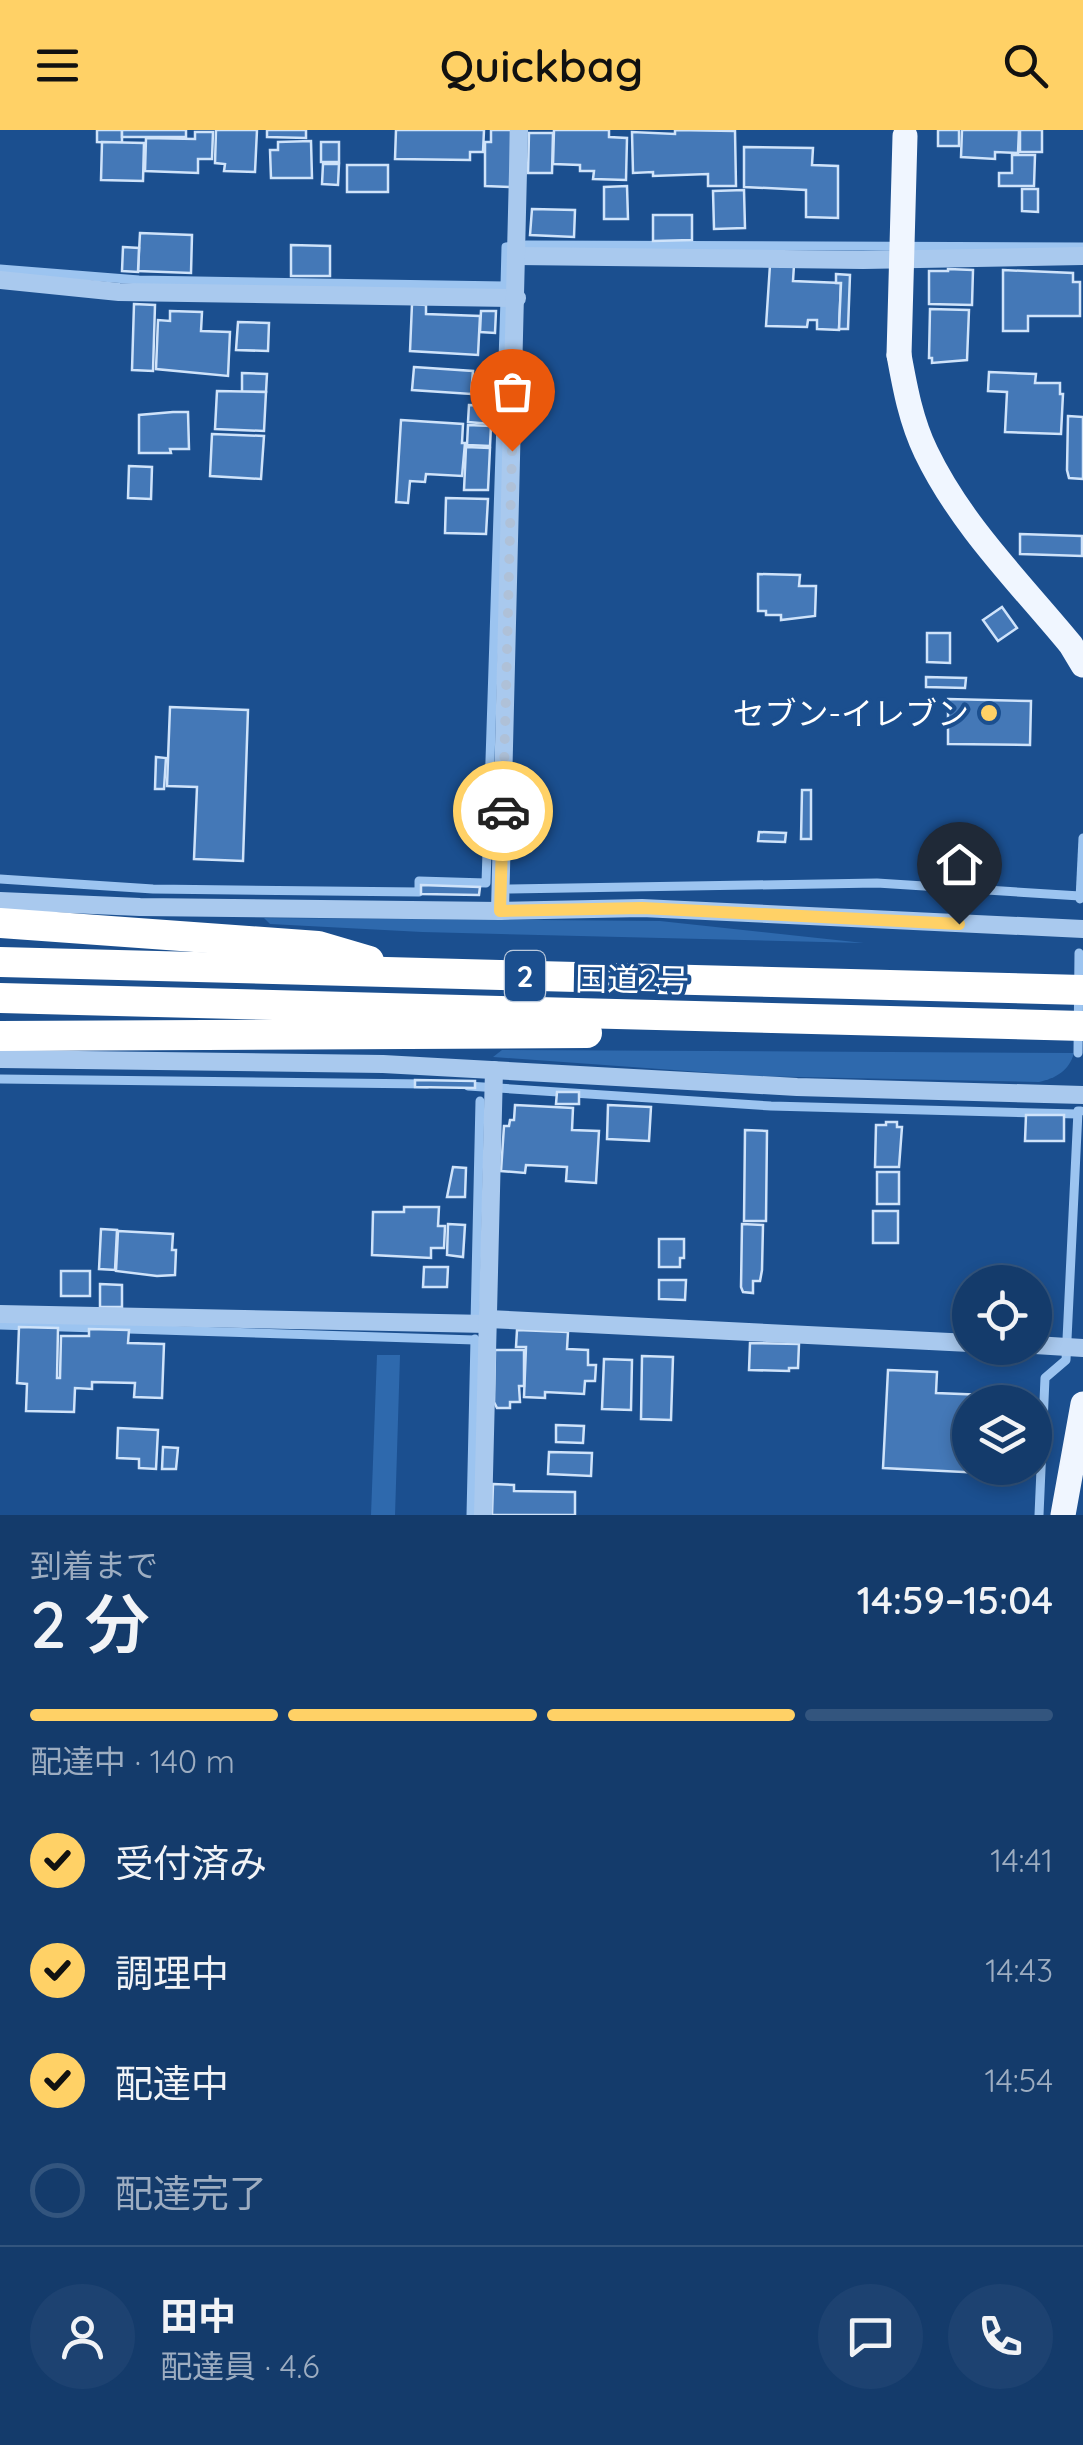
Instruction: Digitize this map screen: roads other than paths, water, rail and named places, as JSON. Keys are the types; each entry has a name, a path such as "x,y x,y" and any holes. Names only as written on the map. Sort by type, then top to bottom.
{"highway":[{"path":"0,923 318,946 413,974"},
{"name":"国道2号","path":"0,962 1083,990"},
{"name":"国道2号","path":"0,998 1083,1026"},
{"path":"0,1036 615,1033 1050,1025"}],"main road":[{"path":"905,133 898,289 899,354 908,405 925,451 974,530 1079,648"},
{"path":"1063,1515 1083,1404"}],"street":[{"path":"500,911 508,298 516,248 519,130"},
{"path":"516,248 863,260 1083,256"},
{"path":"0,280 119,292 508,298"},
{"path":"0,901 140,907 500,911 642,908 1083,929"},
{"path":"0,1059 383,1064 494,1081 1083,1095"},
{"path":"483,1515 481,1323 494,1081"},
{"path":"0,1314 481,1323 952,1342"},
{"path":"1052,1346 1080,1348"}],"waterway":[{"path":"0,269 139,280 505,286 506,247 527,245 1083,247"},
{"path":"0,879 153,889 419,892 419,881 486,883 505,299"},
{"path":"1080,899 1083,838"},
{"path":"510,889 877,883 1080,896"},
{"path":"1078,1053 1079,953"},
{"path":"0,1079 427,1084"},
{"path":"468,1086 771,1106 1078,1114"},
{"path":"475,1323 480,1101"},
{"path":"1039,1515 1045,1378 1066,1360 1081,1111"},
{"path":"0,1325 475,1340"},
{"path":"471,1515 475,1339"}],"place":[{"name":"セブン-イレブン","path":"989,713"}]}
